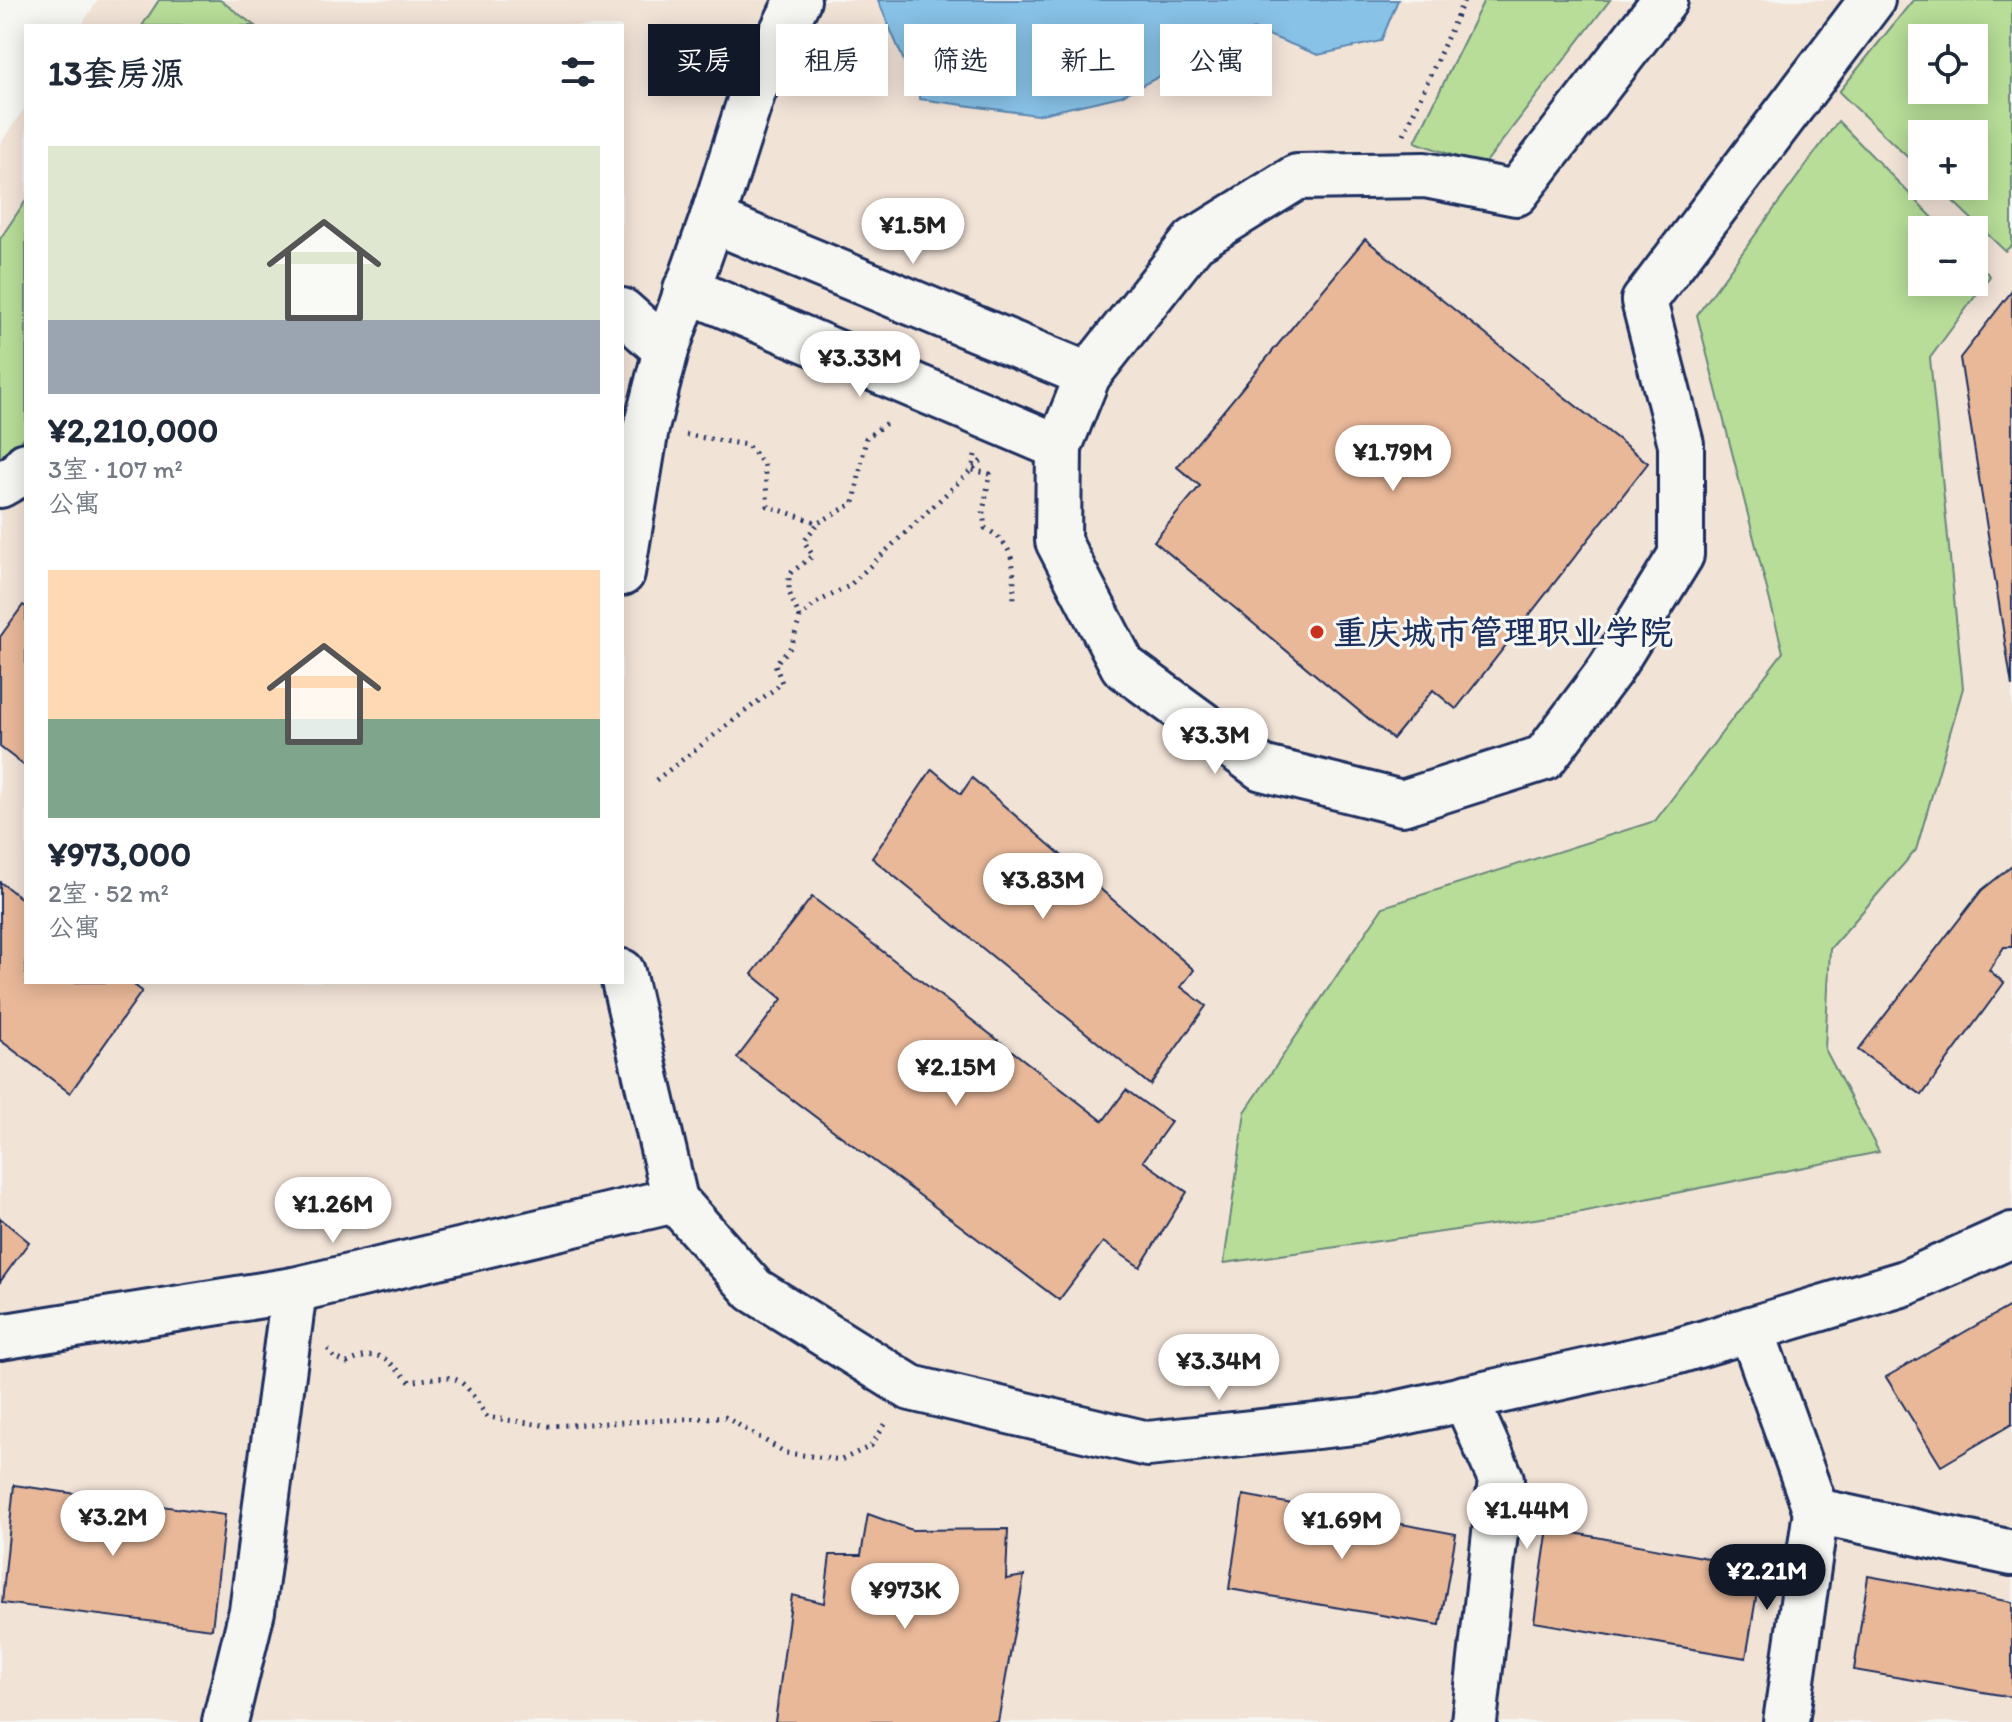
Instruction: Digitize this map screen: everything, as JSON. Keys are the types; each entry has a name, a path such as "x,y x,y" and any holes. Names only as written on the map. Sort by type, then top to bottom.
{"street":[{"path":"624,561 646,428 666,350 753,91 798,0"},
{"path":"1665,0 1516,193 1425,175 1297,177 1194,241 1088,375 1059,447 1058,541 1123,666 1262,768 1402,803 1544,758 1610,670 1681,555 1681,444 1644,301 1872,0"},
{"path":"712,220 1088,375"},
{"path":"686,289 1059,447"},
{"path":"624,313 666,350"},
{"path":"0,485 18,475 24,468"},
{"path":"624,981 675,1200 754,1290 911,1388 1148,1444 1364,1421 1678,1351 1905,1283 2012,1235"},
{"path":"0,1337 293,1297 675,1200"},
{"path":"225,1722 252,1611 293,1297"},
{"path":"1751,1329 1816,1511 1786,1722"},
{"path":"1465,1398 1501,1479 1474,1722"},
{"path":"1816,1511 2012,1553"}],"path":[{"path":"1386,175 1464,0"},
{"path":"800,618 789,592 789,574 813,556 804,541 818,523 854,503 866,438 928,391"},
{"path":"656,780 782,683 775,664 791,647 800,618 816,603 849,586 972,470 1000,422"},
{"path":"972,470 1000,422"},
{"path":"646,428 747,445 764,464 768,506 818,523"},
{"path":"972,470 990,474 983,512 985,528 998,535 1012,553 1014,604"},
{"path":"293,1297 334,1357 347,1363 368,1354 384,1357 410,1382 448,1376 466,1385 487,1417 549,1426 725,1417 786,1453 841,1460 871,1446 911,1388"}],"shaded area":[{"name":"重庆城市管理职业学院","path":"98,0 2012,0 2012,1722 0,1722 0,144 24,109 24,984 624,984 624,24 82,24"}],"green space":[{"path":"159,0 220,0 252,24 143,24"},
{"path":"1484,0 1610,0 1483,166 1415,142"},
{"path":"1913,0 2012,0 2012,245 2005,251 1988,235 1988,216 1968,216 1952,200 1988,200 1988,120 1908,120 1908,158 1839,92"},
{"path":"1838,121 1908,192 1908,200 1916,200 1931,216 1908,216 1908,296 1975,296 1930,358 1963,688 1916,850 1830,949 1825,1049 1879,1152 1576,1213 1224,1263 1245,1112 1383,907 1655,821 1783,652 1697,315"},
{"path":"24,203 24,437 8,457 0,461 0,239"}],"water":[{"path":"878,0 1398,0 1381,41 1318,55 1272,37 1272,24 1160,24 1160,76 1144,84 1144,24 1032,24 1032,96 1121,96 1037,115 920,99 919,96 1016,96 1016,24 904,24 904,61"}],"building":[{"path":"1365,239 1648,463 1456,709 1433,690 1393,739 1154,541 1200,486 1177,467"},
{"path":"2012,291 2012,686 1960,358"},
{"path":"24,606 24,765 0,747 0,637"},
{"path":"932,769 961,794 972,778 1194,970 1181,987 1206,1006 1150,1085 872,858"},
{"path":"2012,866 2012,947 2004,947 1989,970 2004,983 1922,1095 1858,1050 1982,890"},
{"path":"0,882 24,900 24,984 133,984 142,991 70,1093 0,1040"},
{"path":"812,897 1103,1121 1126,1090 1171,1122 1143,1161 1187,1192 1140,1267 1103,1242 1059,1300 737,1058 782,999 752,974"},
{"path":"0,1218 29,1242 0,1282"},
{"path":"2012,1305 2012,1424 1941,1466 1886,1377"},
{"path":"14,1485 225,1515 212,1629 2,1603"},
{"path":"1243,1495 1456,1534 1440,1625 1229,1589"},
{"path":"868,1514 912,1530 1008,1529 1006,1579 1024,1576 998,1722 775,1722 792,1595 824,1603 830,1555 861,1555"},
{"path":"1548,1528 1761,1568 1746,1658 1534,1622"},
{"path":"1868,1576 2012,1602 2012,1697 1854,1670"}],"place":[{"name":"重庆城市管理职业学院","path":"1317,632"}]}
